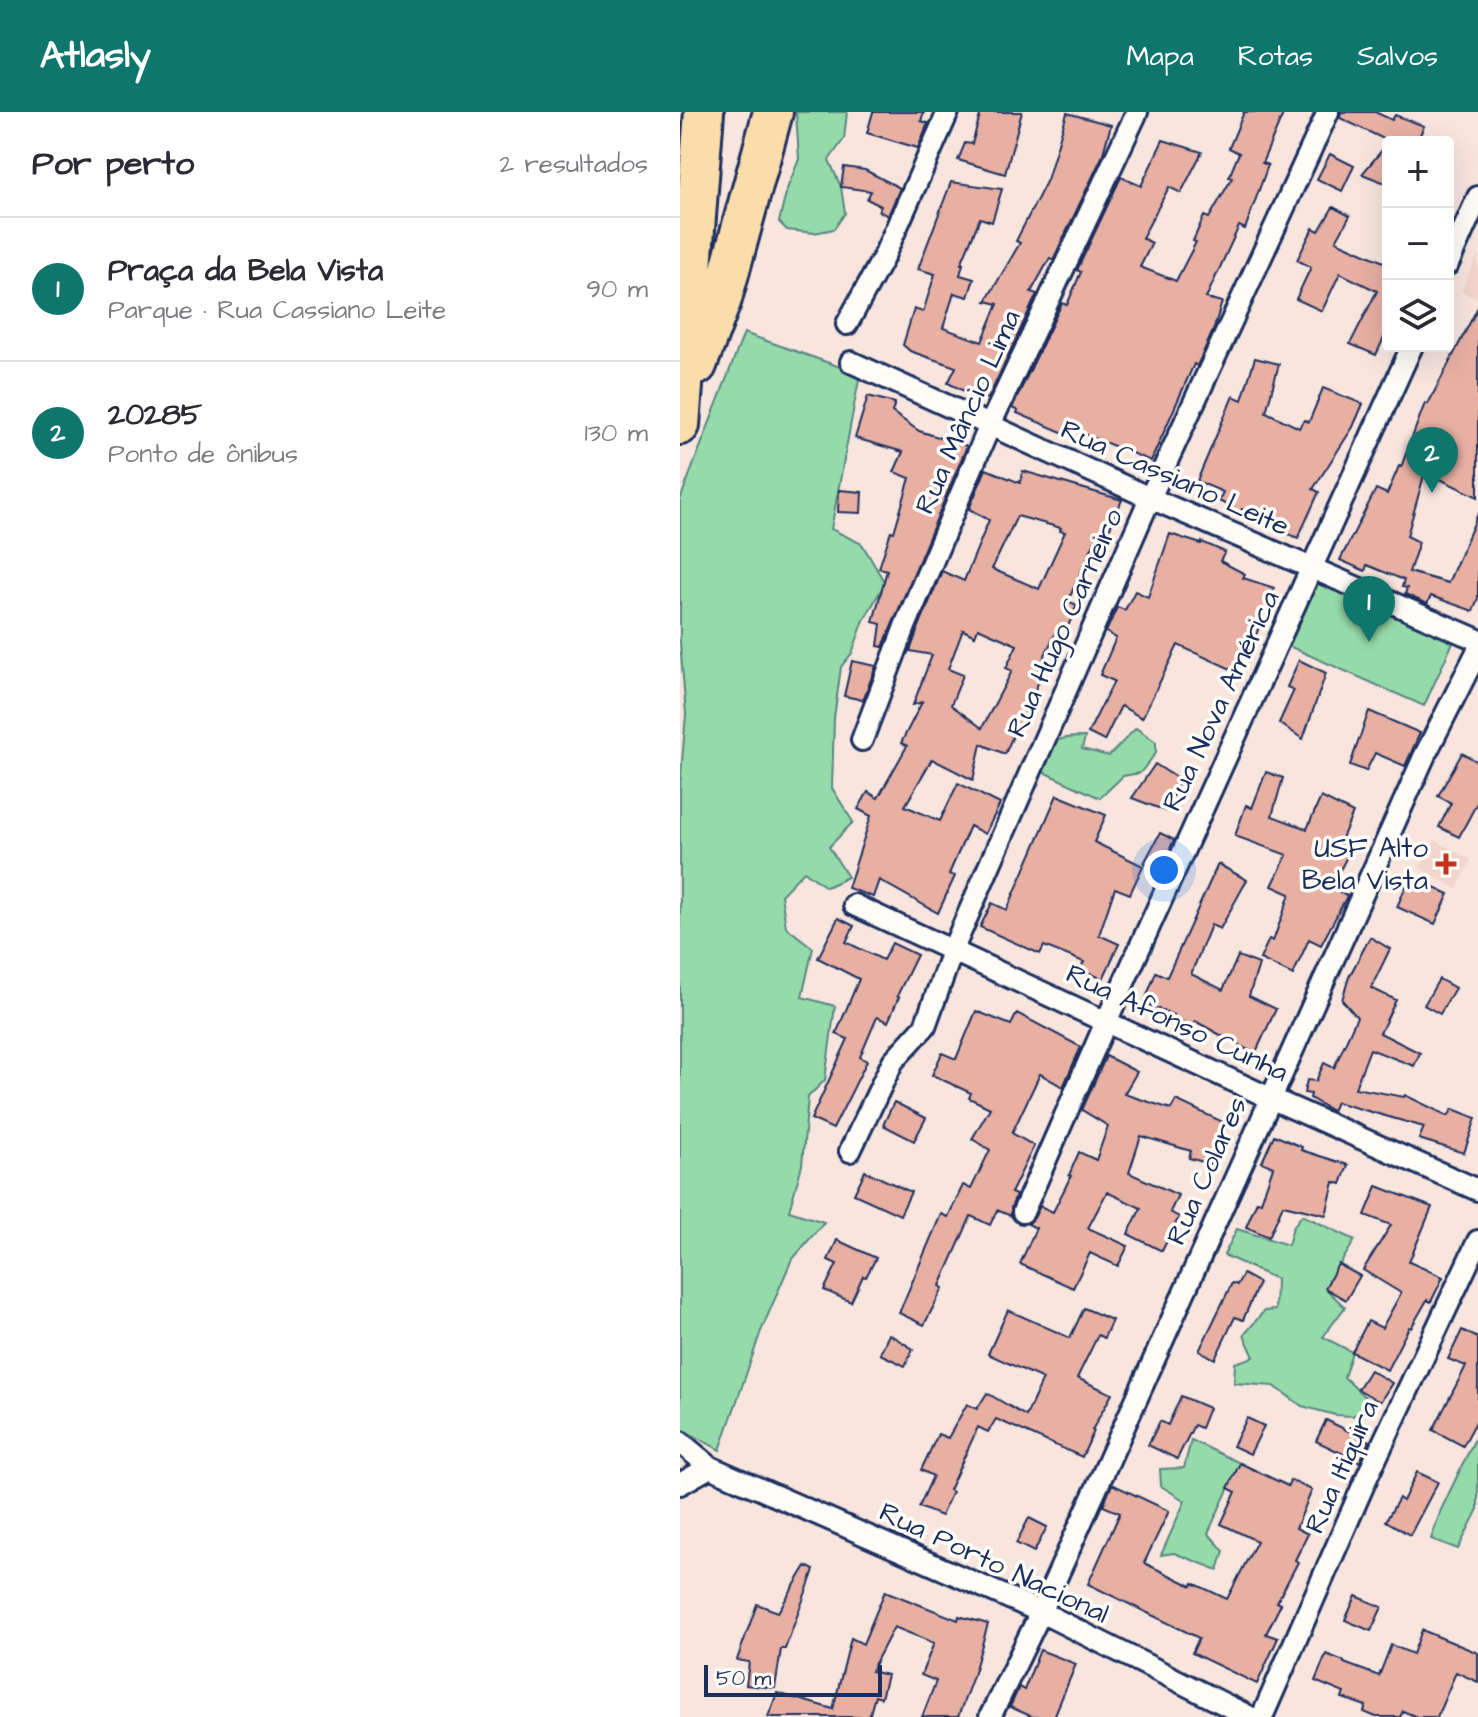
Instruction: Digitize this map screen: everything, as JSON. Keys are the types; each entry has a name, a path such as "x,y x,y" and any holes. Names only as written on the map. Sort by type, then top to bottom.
{"highway":[{"path":"681,415 704,112"},
{"path":"681,415 722,299 773,112"}],"street":[{"path":"847,324 883,258 948,112"},
{"name":"Rua Mâncio Lima","path":"862,740 906,624 990,425 1137,112"},
{"name":"Rua Hugo Carneiro","path":"850,1151 893,1061 925,1026 953,949 1150,498 1328,112"},
{"path":"1454,251 1478,197"},
{"name":"Rua Nova América","path":"1023,1212 1409,352"},
{"name":"Rua Cassiano Leite","path":"851,362 1312,570 1478,640"},
{"name":"Rua Colares","path":"990,1717 1041,1612 1424,757 1478,650"},
{"name":"Rua Afonso Cunha","path":"854,905 1270,1098 1478,1190"},
{"name":"Rua Itiquira","path":"1262,1717 1367,1477 1478,1241"},
{"name":"Rua Porto Nacional","path":"680,1442 710,1467 1041,1612 1250,1717"},
{"path":"680,1484 710,1467"}],"shaded area":[{"path":"1478,254 1478,299 1461,291"},
{"name":"USF Alto Bela Vista","path":"1435,840 1471,860 1457,889 1420,868"}],"green space":[{"path":"796,112 847,112 844,139 829,160 841,187 845,213 834,229 814,233 787,230 779,222 799,159"},
{"path":"744,333 860,374 831,529 862,544 885,583 864,620 852,653 841,667 834,718 832,788 853,822 829,847 848,877 826,887 804,871 781,895 786,927 813,948 802,997 835,1006 825,1080 808,1097 802,1165 789,1211 824,1222 791,1261 761,1331 720,1450 680,1428 680,787 686,714 680,642 680,500"},
{"path":"1313,578 1454,640 1424,706 1284,644"},
{"path":"1136,728 1156,742 1156,753 1140,773 1123,776 1100,798 1041,771 1051,747 1059,740 1085,737 1082,749 1109,756"},
{"path":"1302,1215 1355,1240 1325,1288 1345,1307 1323,1337 1352,1352 1344,1377 1370,1402 1353,1416 1335,1415 1302,1406 1274,1386 1234,1383 1235,1363 1254,1357 1244,1335 1264,1311 1275,1310 1276,1279 1224,1255 1237,1229 1288,1245 1293,1227"},
{"path":"1478,1432 1478,1509 1458,1549 1431,1539 1441,1510"},
{"path":"1191,1440 1240,1463 1208,1533 1224,1551 1218,1570 1174,1553 1161,1555 1185,1501 1161,1486 1160,1469 1184,1468"}],"building":[{"path":"873,112 924,112 921,121 928,123 918,148 867,133"},
{"path":"981,112 1022,112 1005,174 958,160 965,143 972,144"},
{"path":"1244,112 1284,112 1262,163 1268,165 1245,229 1239,226 1206,298 1222,302 1213,331 1197,366 1194,364 1151,461 1067,427 1064,433 1017,413 1012,408 1062,303 1067,305 1081,272 1077,270 1121,177 1141,186 1163,140 1202,152 1181,193 1169,187 1142,238 1152,243 1140,267 1176,281 1196,242 1193,241 1204,216 1209,218 1232,178 1229,177 1239,153 1229,148"},
{"path":"1341,112 1375,112 1392,120 1395,115 1424,126 1420,136 1382,138 1340,118"},
{"path":"1067,113 1111,125 1102,157 1053,260 1050,258 1031,292 1037,294 988,399 976,397 948,383 956,367 910,351 903,345 914,309 923,312 935,274 918,269 951,182 1002,189 992,222 980,218 961,264 960,275 974,279 968,297 954,293 943,328 982,342 998,304 986,301 1020,243 1016,241 1047,180"},
{"path":"1382,150 1382,182 1362,174"},
{"path":"1330,154 1354,166 1342,191 1317,179"},
{"path":"844,167 865,170 900,188 888,216 879,211 881,206 867,199 871,191 841,187"},
{"path":"1333,207 1350,216 1336,241 1382,261 1382,342 1376,355 1350,344 1377,291 1340,273 1322,311 1296,299 1311,267 1297,260 1313,228 1319,231"},
{"path":"1478,307 1478,497 1425,472 1407,536 1419,542 1409,572 1448,583 1478,514 1478,598 1473,611 1431,596 1427,604 1405,594 1407,588 1402,587 1404,580 1367,565 1365,571 1340,560 1376,489 1387,494 1401,467 1425,403 1428,404"},
{"path":"1255,358 1279,364 1266,412 1299,428 1304,420 1309,422 1323,388 1363,404 1353,427 1313,489 1319,492 1298,538 1242,509 1240,512 1219,501 1223,492 1197,481 1233,396 1242,400"},
{"path":"868,396 895,403 892,412 919,431 967,446 883,647 878,646 881,624 873,622 887,570 879,568 891,531 894,532 910,478 894,472 903,452 855,438"},
{"path":"986,469 1020,483 1023,471 1122,500 1103,544 1095,541 1068,601 1077,605 1067,629 1059,625 1039,668 1044,671 1031,698 1023,726 1018,724 1005,754 981,744 973,780 932,759 905,806 940,821 958,783 1000,804 985,834 970,826 949,874 955,876 938,913 879,880 873,897 848,888 871,816 858,809 868,792 878,798 907,746 901,743 922,702 913,705 932,655 910,651 918,629 942,571 964,581 989,520 969,509","holes":["1017,516 1061,528 1060,531 1065,532 1039,589 992,569","978,628 1017,645 1006,668 1012,671 982,728 951,705 963,675 948,669 963,630 975,636"]},
{"path":"839,490 862,492 861,513 838,512"},
{"path":"1170,534 1225,552 1220,561 1245,574 1243,578 1274,588 1256,635 1249,632 1233,670 1178,645 1142,718 1121,706 1104,741 1088,733 1114,681 1100,675 1116,638 1106,632 1117,607 1125,610 1135,591 1148,597"},
{"path":"1299,660 1326,673 1303,739 1279,723 1294,690 1287,687"},
{"path":"852,661 876,666 863,700 844,696"},
{"path":"1369,711 1420,733 1405,766 1375,753 1366,771 1350,765"},
{"path":"1462,753 1478,762 1478,801 1459,837 1439,827 1451,803 1438,796"},
{"path":"1155,764 1180,780 1166,811 1132,798"},
{"path":"1266,772 1283,778 1272,816 1307,829 1321,797 1353,813 1339,845 1350,851 1331,887 1347,896 1321,945 1309,939 1293,975 1260,959 1269,939 1273,941 1290,894 1272,886 1287,855 1235,836 1246,805 1252,808"},
{"path":"1057,795 1106,815 1094,842 1143,866 1130,894 1115,888 1099,935 1119,944 1103,979 1080,969 1084,962 1044,946 1040,954 980,927 992,903 1007,910"},
{"path":"1160,833 1174,840 1160,871 1144,863"},
{"path":"1218,864 1247,880 1220,929 1211,925 1191,974 1223,990 1238,956 1259,964 1249,996 1276,1009 1255,1054 1195,1021 1192,1027 1173,1018 1174,1015 1144,1003 1156,972 1167,977"},
{"path":"1410,876 1449,894 1435,924 1397,907"},
{"path":"838,918 854,926 846,942 883,960 892,943 917,955 888,1022 877,1017 860,1057 867,1061 833,1129 811,1119 848,1039 836,1034 859,979 818,958"},
{"path":"1370,937 1390,949 1371,988 1396,1000 1380,1033 1420,1053 1414,1066 1370,1049 1355,1088 1405,1095 1448,1116 1453,1109 1476,1118 1464,1153 1419,1139 1424,1127 1336,1102 1332,1111 1310,1098 1311,1094 1304,1093 1307,1080 1316,1081 1324,1063 1334,1068 1357,1017 1342,1000 1349,977"},
{"path":"1439,979 1455,988 1440,1014 1424,1005"},
{"path":"976,1011 1011,1025 1017,1013 1081,1047 1063,1087 1040,1074 1012,1133 1034,1146 1011,1193 1016,1195 1011,1216 997,1210 990,1225 971,1216 940,1286 943,1288 924,1325 899,1313 941,1214 948,1217 963,1185 971,1189 990,1150 972,1139 990,1108 969,1098 971,1093 932,1075 942,1053 956,1059"},
{"path":"1106,1056 1137,1072 1124,1094 1171,1109 1176,1100 1227,1124 1214,1165 1189,1158 1191,1151 1141,1136 1129,1173 1178,1195 1170,1212 1179,1217 1162,1251 1128,1234 1141,1208 1107,1192 1088,1228 1128,1246 1118,1266 1090,1253 1073,1288 1020,1264 1036,1228 1028,1224 1040,1206 1053,1212 1079,1152 1096,1160 1108,1126 1082,1110"},
{"path":"894,1102 926,1118 914,1141 883,1125"},
{"path":"1274,1135 1302,1147 1301,1150 1348,1165 1341,1184 1334,1182 1326,1215 1283,1205 1269,1237 1246,1227 1257,1201 1261,1202 1273,1167 1262,1162"},
{"path":"865,1171 911,1192 900,1215 854,1194"},
{"path":"1377,1186 1432,1207 1409,1262 1443,1277 1431,1302 1427,1300 1409,1327 1387,1370 1352,1352 1368,1321 1382,1328 1401,1293 1363,1270 1391,1225 1365,1215"},
{"path":"837,1240 876,1258 866,1277 863,1276 851,1302 824,1290 837,1264 828,1260"},
{"path":"1338,1264 1360,1276 1346,1300 1325,1288"},
{"path":"1243,1274 1259,1283 1243,1320 1235,1317 1215,1359 1199,1351 1232,1283 1237,1285"},
{"path":"1084,1308 1112,1320 1104,1338 1098,1335 1077,1378 1112,1394 1092,1430 1082,1457 996,1419 988,1432 978,1427 949,1490 952,1492 941,1516 919,1507 933,1476 921,1470 938,1434 948,1438 967,1404 977,1409 987,1393 1026,1416 1043,1379 988,1354 1008,1310 1070,1338"},
{"path":"1462,1330 1478,1338 1478,1418 1463,1446 1433,1430 1466,1366 1448,1359"},
{"path":"889,1334 913,1349 905,1366 880,1354"},
{"path":"1370,1370 1392,1383 1380,1402 1358,1389"},
{"path":"1181,1396 1209,1408 1201,1428 1194,1425 1177,1459 1148,1445 1160,1421 1168,1425"},
{"path":"1247,1418 1264,1426 1250,1454 1233,1446"},
{"path":"1326,1420 1369,1441 1360,1462 1316,1441"},
{"path":"1240,1463 1288,1486 1290,1480 1312,1490 1296,1528 1308,1534 1266,1634 1278,1638 1257,1684 1192,1653 1199,1638 1088,1584 1120,1513 1103,1506 1112,1484 1169,1511 1144,1563 1227,1599 1257,1541 1221,1524 1236,1492 1228,1488"},
{"path":"1417,1472 1438,1482 1410,1535 1386,1521 1399,1498 1403,1501"},
{"path":"1029,1518 1047,1527 1034,1552 1016,1543"},
{"path":"806,1566 814,1570 785,1649 781,1649 775,1688 746,1685 749,1662 737,1660 757,1604 778,1612"},
{"path":"885,1591 958,1620 959,1616 988,1624 958,1717 922,1717 936,1681 921,1675 934,1643 894,1627 871,1671 887,1675 881,1698 875,1696 869,1717 768,1717 777,1693 833,1709 851,1638 863,1644"},
{"path":"1356,1596 1382,1607 1371,1631 1345,1620"},
{"path":"1422,1630 1478,1653 1478,1682 1456,1672 1437,1717 1417,1717 1403,1711 1400,1717 1376,1717 1364,1712 1366,1706 1342,1698 1344,1693 1315,1681 1326,1654 1379,1676 1391,1645 1413,1654"},
{"path":"1040,1650 1076,1664 1054,1717 1033,1717 1010,1707 1019,1687 1024,1690"}],"place":[{"name":"20285","path":"1432,493"},
{"name":"Praça da Bela Vista","path":"1369,642"},
{"name":"USF Alto Bela Vista","path":"1446,864"}]}
